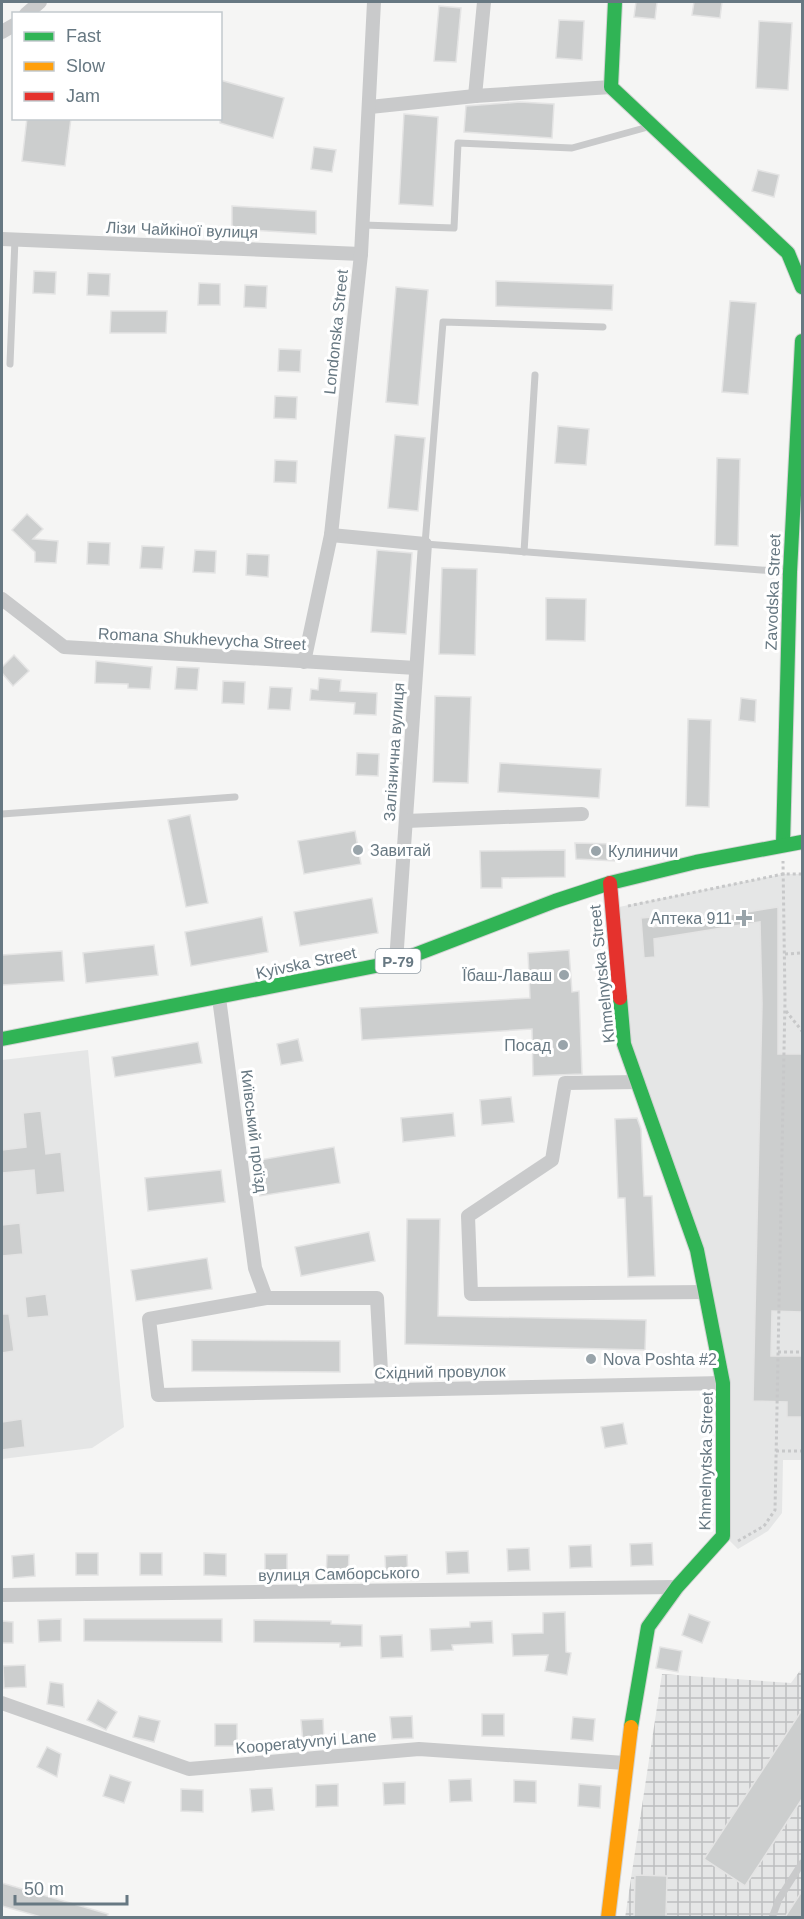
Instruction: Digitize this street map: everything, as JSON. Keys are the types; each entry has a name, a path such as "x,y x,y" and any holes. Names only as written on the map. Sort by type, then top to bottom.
{"street":[{"path":"28,12 40,2"},
{"name":"Londonska Street","path":"304,662 331,535 361,254 374,2"},
{"path":"475,96 484,2"},
{"path":"611,87 615,2"},
{"path":"370,107 475,96 611,87 788,253 802,286"},
{"name":"Лізи Чайкіної вулиця","path":"8,239 361,254"},
{"path":"788,253 802,253"},
{"name":"Zavodska Street","path":"783,844 790,572 802,341"},
{"path":"331,535 425,544"},
{"name":"Залізнична вулиця","path":"396,962 425,544"},
{"name":"Romana Shukhevycha Street","path":"2,599 64,647 416,668"},
{"path":"406,821 582,814"},
{"name":"Р-79","path":"783,844 802,842"},
{"name":"Kyivska Street","path":"2,1039 396,962 451,943 533,908 610,883 783,844"},
{"name":"Khmelnytska Street","path":"608,1917 625,1763 648,1627 678,1587 723,1536 723,1383 697,1250 624,1044 610,883"},
{"name":"Київський проїзд","path":"219,998 255,1268 266,1298"},
{"path":"638,1082 565,1083 552,1160 468,1216 471,1294 705,1292"},
{"path":"266,1298 377,1298 382,1390"},
{"name":"Східний провулок","path":"266,1298 149,1319 158,1395 723,1383"},
{"name":"вулиця Самборського","path":"2,1595 678,1587"},
{"name":"Kooperatyvnyi Lane","path":"2,1703 189,1769 419,1749 625,1763"}],"lane":[{"path":"363,225 454,228 458,143 572,148 652,126"},
{"path":"8,239 10,364"},
{"path":"603,327 443,322 425,544 790,572"},
{"path":"524,552 535,375"},
{"path":"2,814 235,797"},
{"path":"772,1917 779,1899 802,1863"}],"path":[{"path":"612,909 783,874 802,874"},
{"path":"734,1544 764,1526 775,1510 785,1010 783,874"},
{"path":"784,954 802,953"},
{"path":"785,1010 802,1031"},
{"path":"778,1352 802,1352"},
{"path":"776,1451 802,1451"}],"shaded area":[{"path":"783,874 802,874 802,1460 783,1460 782,1513 768,1531 738,1549 727,1538 728,1382 631,1044 619,907"},
{"path":"88,1050 124,1427 92,1448 2,1459 2,1060"},
{"path":"802,1668 802,1917 625,1918 662,1674 791,1683"}],"building":[{"path":"636,2 657,2 655,19 634,17"},
{"path":"694,2 722,2 720,18 692,15"},
{"path":"439,6 461,8 456,62 434,61"},
{"path":"559,20 584,21 582,60 556,58"},
{"path":"759,21 792,23 788,90 756,88"},
{"path":"222,81 284,98 273,138 220,123 222,120"},
{"path":"520,102 554,104 552,138 464,132 466,106"},
{"path":"404,114 438,117 433,206 399,204"},
{"path":"27,120 71,120 65,166 22,161"},
{"path":"314,147 336,150 332,172 311,169"},
{"path":"758,170 779,175 774,197 752,191"},
{"path":"232,206 316,211 316,234 232,229"},
{"path":"34,271 56,272 55,294 33,293"},
{"path":"88,273 110,274 109,296 87,295"},
{"path":"496,281 613,285 612,310 496,306"},
{"path":"199,283 220,284 220,305 198,305"},
{"path":"245,285 267,286 266,308 244,307"},
{"path":"396,287 428,290 418,405 386,402"},
{"path":"730,301 756,303 748,394 722,392"},
{"path":"111,311 167,311 166,333 110,333"},
{"path":"279,349 301,350 300,372 278,371"},
{"path":"275,396 297,397 296,419 274,418"},
{"path":"558,426 589,429 586,465 555,463"},
{"path":"395,435 425,438 418,511 388,508"},
{"path":"717,458 740,459 738,546 715,545"},
{"path":"275,460 297,461 296,483 274,482"},
{"path":"27,514 43,529 33,539 58,541 56,563 35,562 35,552 12,530"},
{"path":"88,542 110,543 109,565 87,564"},
{"path":"142,546 164,547 162,569 140,568"},
{"path":"195,550 216,551 215,573 193,572"},
{"path":"377,550 412,553 406,634 371,632"},
{"path":"247,554 269,555 268,577 246,575"},
{"path":"442,568 477,569 475,655 439,654"},
{"path":"546,598 586,599 585,641 546,640"},
{"path":"14,655 29,671 13,686 2,673 2,667"},
{"path":"96,661 152,667 150,689 128,688 128,684 95,683"},
{"path":"177,667 199,668 197,690 175,689"},
{"path":"319,678 341,680 340,691 377,693 376,715 354,714 355,703 310,700 311,689 318,690"},
{"path":"223,681 245,682 244,704 222,703"},
{"path":"270,687 292,688 290,710 268,709"},
{"path":"435,696 471,697 468,783 433,782"},
{"path":"741,698 756,700 755,722 739,720"},
{"path":"688,719 711,720 709,807 686,806"},
{"path":"357,753 379,754 378,776 356,775"},
{"path":"500,763 601,769 599,798 498,792"},
{"path":"190,815 208,903 186,907 168,820"},
{"path":"355,831 361,864 304,874 298,841"},
{"name":"Кулиничи","path":"575,843 616,844 616,861 576,859"},
{"path":"565,850 565,877 502,878 502,888 481,888 480,851"},
{"path":"372,898 378,933 300,946 294,912"},
{"path":"778,907 778,1054 802,1054 802,1312 772,1311 771,1356 802,1356 802,1417 787,1417 787,1402 753,1401 762,1004 760,922 654,939 655,957 644,958 641,918 652,917 653,927"},
{"path":"262,917 268,952 191,966 185,932"},
{"path":"154,945 158,975 86,983 83,953"},
{"path":"569,950 572,992 579,991 582,1074 533,1076 532,1029 362,1040 360,1008 530,998 528,953"},
{"path":"62,951 64,981 2,985 2,955"},
{"path":"298,1039 303,1061 281,1065 277,1044"},
{"path":"198,1042 202,1063 115,1077 112,1057"},
{"path":"511,1097 514,1122 482,1125 480,1100"},
{"path":"41,1111 46,1154 61,1152 65,1192 36,1195 34,1170 2,1173 2,1150 26,1147 23,1113"},
{"path":"453,1113 455,1136 403,1142 401,1118"},
{"path":"637,1118 641,1129 644,1196 652,1196 655,1276 628,1277 625,1198 618,1198 615,1119"},
{"path":"334,1147 340,1183 260,1196 254,1161"},
{"path":"221,1170 225,1202 148,1211 145,1178"},
{"path":"407,1219 440,1219 438,1316 646,1320 645,1350 405,1344"},
{"path":"20,1223 23,1254 2,1256 2,1225"},
{"path":"369,1232 375,1261 301,1276 295,1247"},
{"path":"207,1258 212,1289 136,1301 131,1270"},
{"path":"46,1294 49,1316 27,1318 25,1297"},
{"path":"2,1314 9,1314 14,1351 2,1353"},
{"path":"192,1340 340,1341 340,1372 192,1371"},
{"path":"22,1419 25,1447 2,1450 2,1422"},
{"path":"623,1423 627,1444 605,1448 601,1427"},
{"path":"652,1543 653,1565 631,1566 630,1544"},
{"path":"591,1545 592,1567 570,1568 569,1546"},
{"path":"529,1548 530,1570 508,1571 507,1549"},
{"path":"468,1551 469,1573 447,1574 446,1552"},
{"path":"76,1553 98,1553 98,1575 76,1575"},
{"path":"140,1553 162,1553 162,1575 140,1575"},
{"path":"204,1553 226,1554 226,1576 204,1575"},
{"path":"34,1554 35,1576 13,1578 12,1556"},
{"path":"265,1554 287,1554 287,1576 265,1576"},
{"path":"327,1555 349,1555 348,1577 326,1577"},
{"path":"407,1555 408,1577 386,1578 385,1556"},
{"path":"565,1612 566,1652 571,1653 567,1675 545,1671 548,1655 513,1656 512,1634 543,1633 543,1613"},
{"path":"689,1614 710,1622 702,1643 682,1635"},
{"path":"61,1619 61,1641 39,1642 38,1620"},
{"path":"84,1619 222,1619 222,1642 84,1641"},
{"path":"254,1620 331,1621 331,1624 362,1625 362,1646 340,1647 340,1643 254,1642"},
{"path":"2,1621 13,1622 13,1643 2,1643"},
{"path":"492,1621 493,1643 452,1645 453,1650 431,1651 430,1629 470,1627 470,1622"},
{"path":"402,1635 403,1657 381,1658 380,1636"},
{"path":"660,1647 682,1651 678,1672 656,1668"},
{"path":"25,1665 26,1687 4,1688 3,1666"},
{"path":"50,1682 63,1684 64,1707 47,1704"},
{"path":"98,1700 117,1712 106,1730 87,1720"},
{"path":"802,1710 802,1799 745,1886 704,1859"},
{"path":"482,1714 504,1714 504,1736 482,1736"},
{"path":"139,1716 160,1721 154,1742 133,1737"},
{"path":"412,1716 413,1738 392,1739 390,1717"},
{"path":"573,1717 595,1719 593,1741 571,1739"},
{"path":"323,1719 324,1741 303,1742 301,1720"},
{"path":"215,1724 237,1724 237,1746 215,1746"},
{"path":"47,1747 61,1754 57,1777 37,1767"},
{"path":"110,1775 131,1782 124,1803 103,1796"},
{"path":"471,1779 472,1801 450,1802 449,1780"},
{"path":"514,1780 536,1781 536,1803 514,1802"},
{"path":"405,1782 405,1804 384,1805 383,1783"},
{"path":"338,1784 338,1806 316,1807 316,1785"},
{"path":"579,1784 601,1786 600,1808 578,1806"},
{"path":"272,1788 274,1810 252,1812 250,1789"},
{"path":"181,1789 203,1790 203,1812 181,1811"},
{"path":"635,1875 667,1876 666,1917 634,1917"},
{"path":"2,1883 108,1914 107,1917 41,1917 2,1906"},
{"path":"802,1891 802,1917 785,1917"}],"traffic: fast":[{"path":"615,2 611,87 788,253 802,287"},
{"path":"783,844 790,572 802,341"},
{"path":"2,1039 396,962 555,901 610,883 696,862 802,842"},
{"path":"620,998 624,1044 697,1250 723,1383 723,1536 677,1587 648,1627 631,1727"}],"traffic: slow":[{"path":"608,1918 631,1727"}],"traffic: jam":[{"path":"610,883 620,998"}],"place":[{"name":"Завитай","path":"358,850"},
{"name":"Кулиничи","path":"596,851"},
{"name":"Аптека 911","path":"744,918"},
{"name":"Їбаш-Лаваш","path":"564,975"},
{"name":"Посад","path":"563,1045"},
{"name":"Nova Poshta #2","path":"591,1359"}]}
